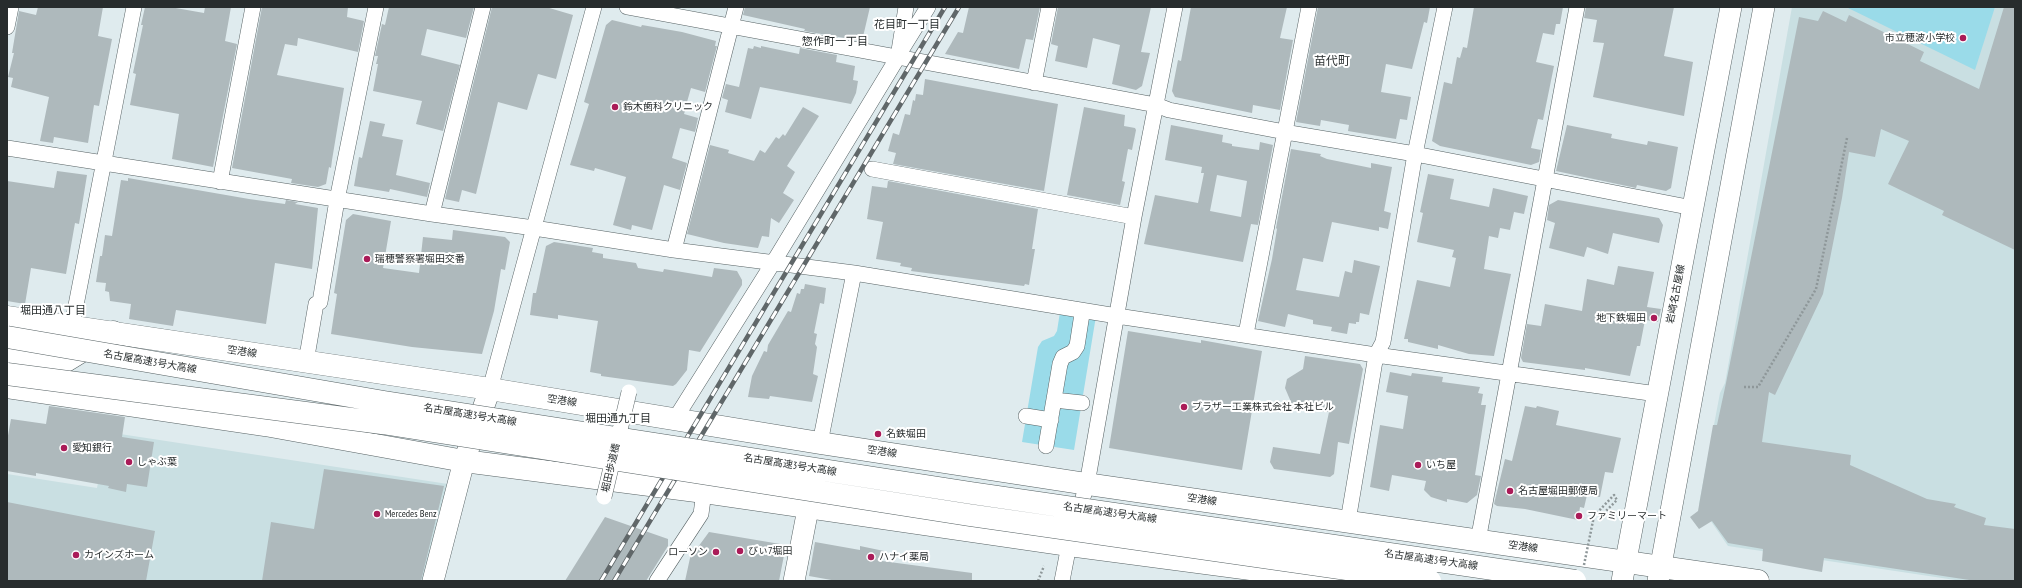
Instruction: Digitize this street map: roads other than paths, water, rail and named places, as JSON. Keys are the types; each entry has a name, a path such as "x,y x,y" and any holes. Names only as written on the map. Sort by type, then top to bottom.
{"main road":[{"name":"岩崎名古屋線","path":"1624,571 1731,7"},
{"path":"1660,574 1764,7"},
{"name":"空港線","path":"7,317 490,389 820,443 1087,484 1478,541 1624,571 1758,581"},
{"path":"7,352 66,361 113,332"},
{"name":"名古屋高速3号大高線","path":"7,337 384,402 971,493 1579,574"},
{"name":"名古屋高速3号大高線","path":"7,374 382,423 969,515 1430,581"},
{"path":"7,388 265,425 464,461 704,492 1069,545 1340,581"},
{"path":"433,581 464,461 490,389"},
{"path":"794,581 808,508"}],"street":[{"path":"7,27 11,7"},
{"path":"58,396 134,7"},
{"path":"220,182 253,7"},
{"path":"306,362 316,304 320,302 337,200 376,7"},
{"path":"432,214 483,7"},
{"path":"490,389 594,7"},
{"path":"627,7 1156,105 1169,110 1285,132 1415,154 1693,208"},
{"path":"674,250 736,7"},
{"path":"898,57 906,7"},
{"path":"675,419 773,263 928,7"},
{"path":"1034,83 1049,7"},
{"path":"1062,581 1069,545 1087,484 1134,217 1175,7"},
{"path":"1246,334 1309,7"},
{"path":"1348,521 1376,355 1383,342 1415,154 1445,7"},
{"path":"1478,541 1577,7"},
{"path":"7,148 337,200 534,228 674,250 854,273 1117,316 1246,334 1376,355 1657,394"},
{"path":"872,169 1134,217"},
{"path":"820,443 854,273"},
{"path":"1046,446 1060,364 1063,357 1073,352 1077,346 1082,314"},
{"name":"堀田歩道橋","path":"604,498 629,392"},
{"path":"1054,400 1082,403"},
{"path":"1026,416 1051,420"},
{"path":"657,581 701,514 704,492"}],"railway":[{"path":"601,581 945,7"},
{"path":"614,581 959,7"}],"place":[{"name":"市立穂波小学校","path":"1963,38"},
{"name":"鈴木歯科クリニック","path":"615,107"},
{"name":"瑞穂警察署堀田交番","path":"367,259"},
{"name":"地下鉄堀田","path":"1654,318"},
{"name":"ブラザー工業株式会社 本社ビル","path":"1184,407"},
{"name":"名鉄堀田","path":"878,434"},
{"name":"愛知銀行","path":"64,448"},
{"name":"しゃぶ葉","path":"129,462"},
{"name":"いち屋","path":"1418,465"},
{"name":"名古屋堀田郵便局","path":"1510,491"},
{"name":"Mercedes Benz","path":"377,514"},
{"name":"ファミリーマート","path":"1579,516"},
{"name":"びぃ7堀田","path":"740,551"},
{"name":"ローソン","path":"716,552"},
{"name":"カインズホーム","path":"76,555"},
{"name":"ハナイ薬局","path":"871,557"}],"district":[{"name":"花目町一丁目","path":"907,25"},
{"name":"惣作町一丁目","path":"835,42"},
{"name":"苗代町","path":"1332,62"},
{"name":"堀田通八丁目","path":"53,311"},
{"name":"堀田通九丁目","path":"618,419"}]}
